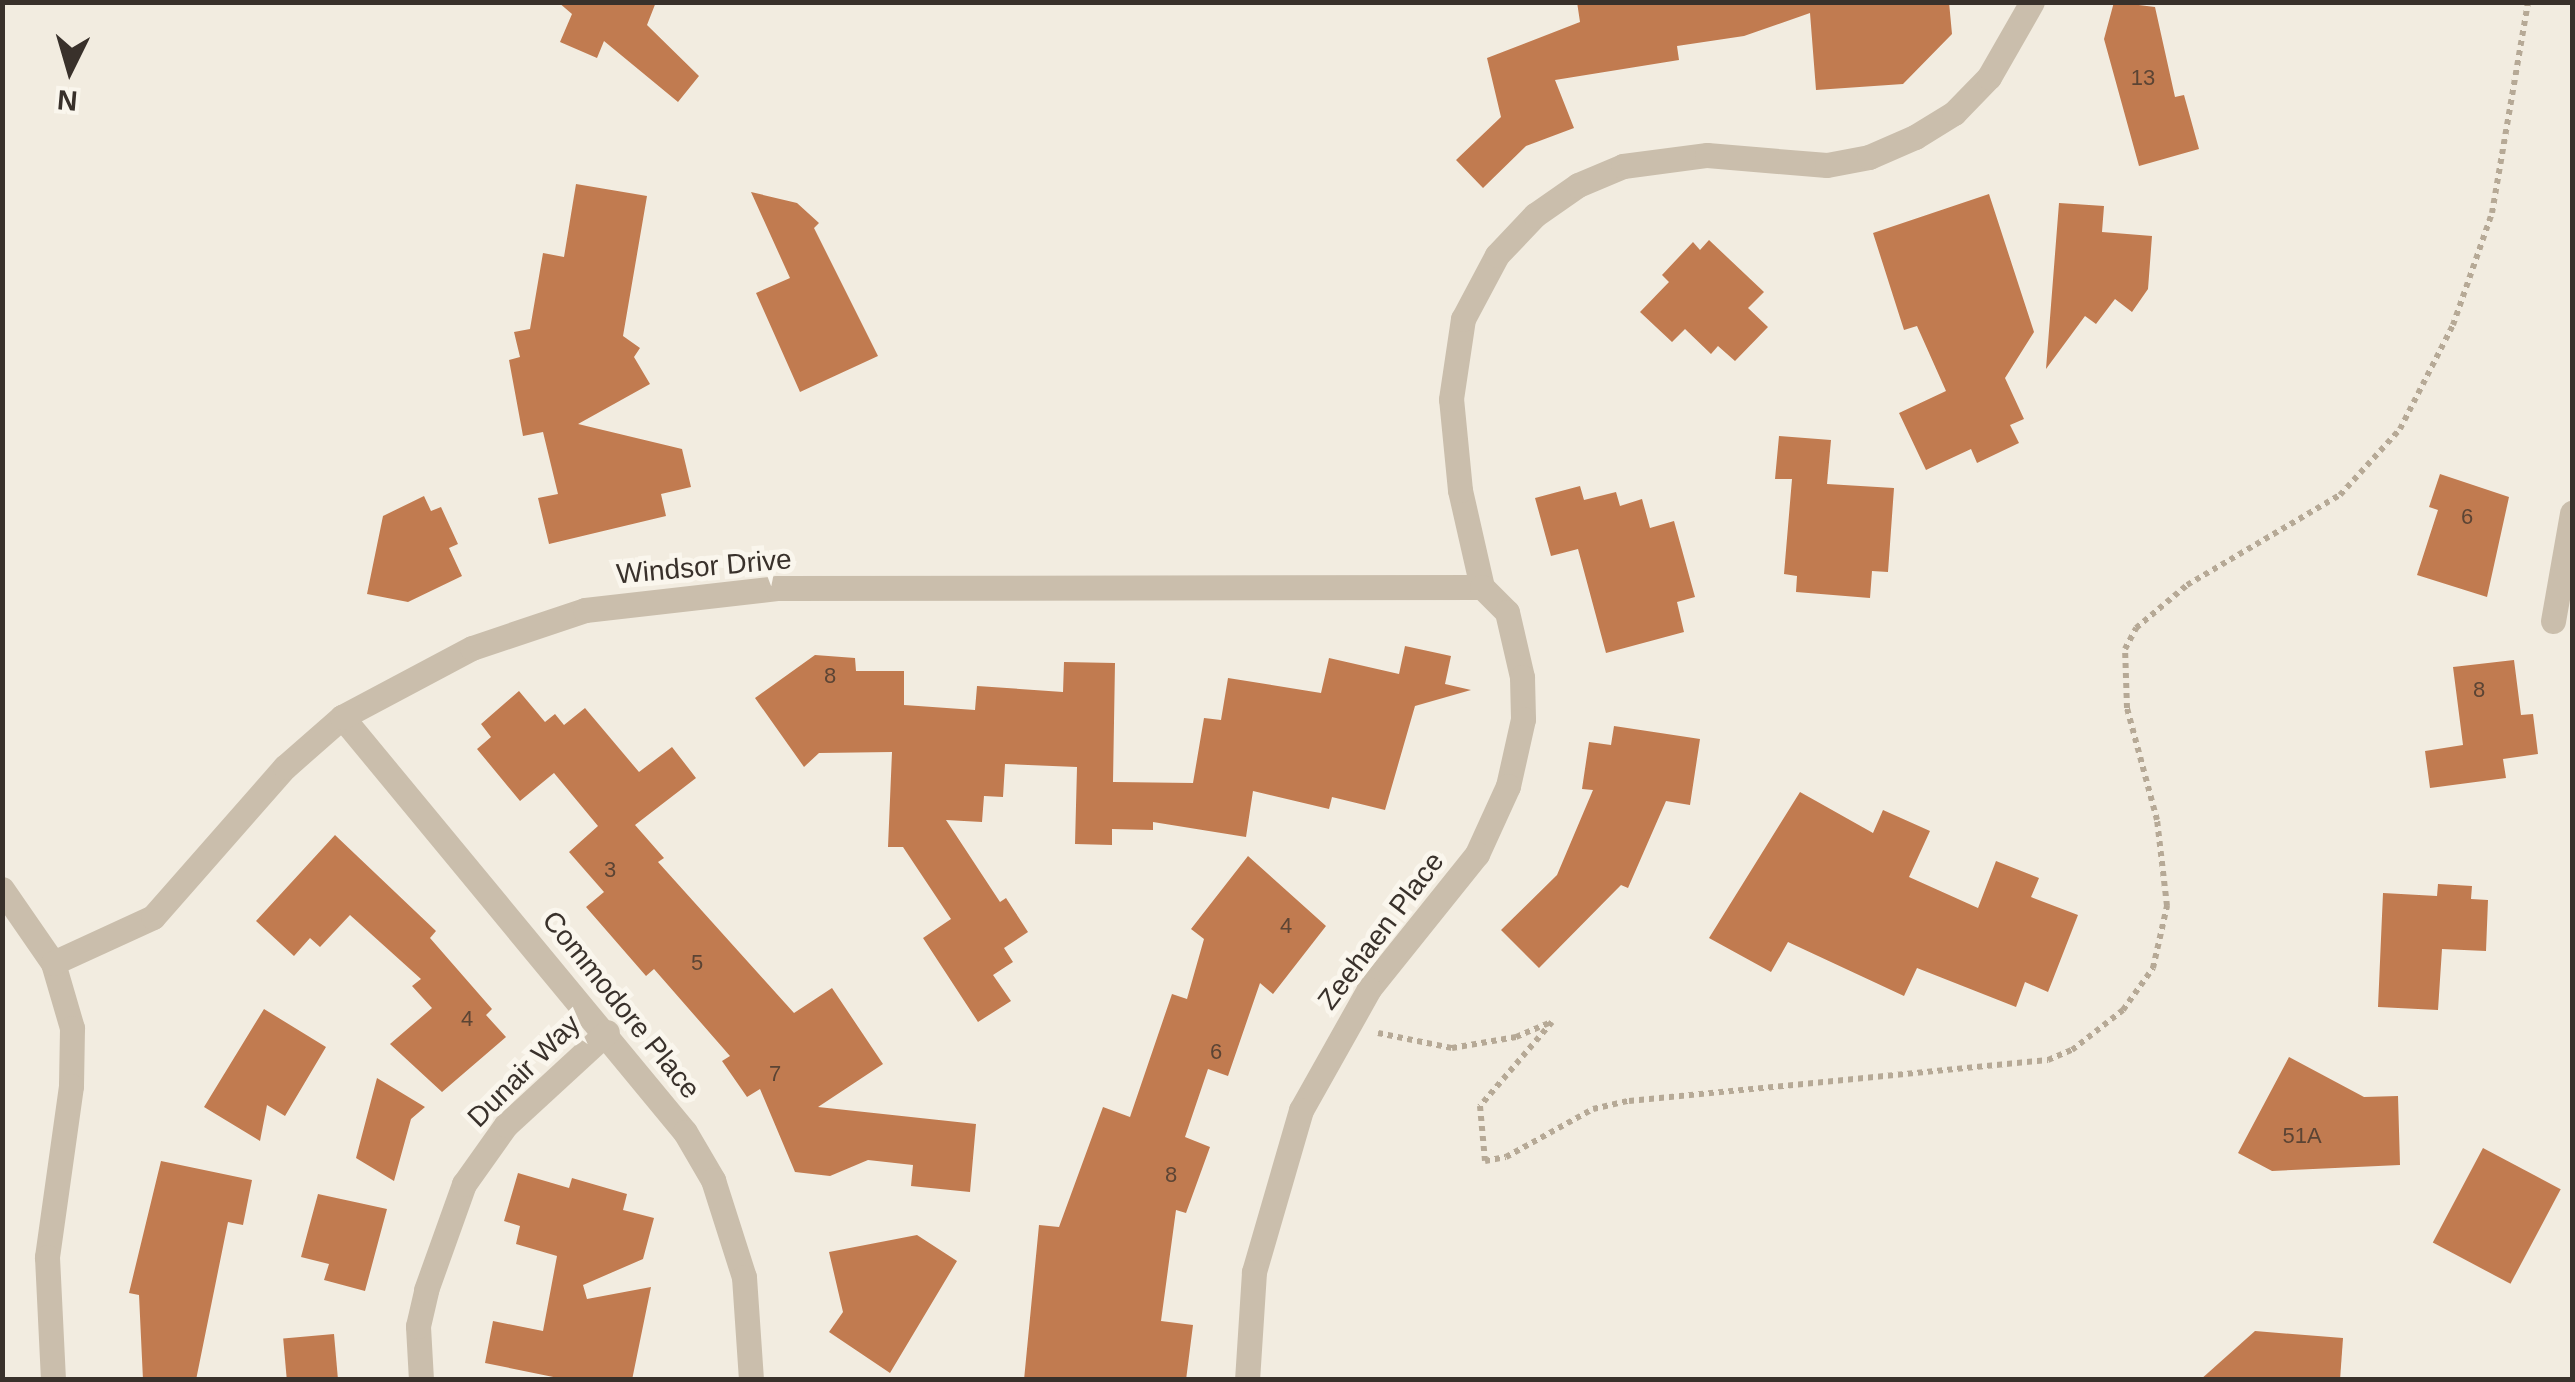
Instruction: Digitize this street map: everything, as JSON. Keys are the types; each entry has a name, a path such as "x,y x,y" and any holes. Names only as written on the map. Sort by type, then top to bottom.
{"street":[{"path":"1482,587 1460,490 1451,400 1463,319 1496,255 1549,205 1623,166 1706,155 1827,165 1869,157 1915,137 1954,113 1988,77 2032,2"},
{"path":"2553,621 2572,514"},
{"name":"Windsor Drive","path":"53,963 153,918 285,766 342,717 472,648 541,622 644,598 778,588 1482,587"},
{"name":"Zeehaen Place","path":"1247,1380 1254,1272 1302,1110 1369,990 1477,854 1508,786 1523,719 1522,678 1507,612 1482,587"},
{"name":"Commodore Place","path":"342,717 607,1032 685,1132 713,1180 744,1278 751,1380"},
{"path":"2,888 53,963 66,998 73,1054 47,1257 54,1380"},
{"name":"Dunair Way","path":"421,1380 418,1326 426,1290 464,1184 506,1125 607,1032"}],"path":[{"path":"1373,1029 1384,1037 1452,1048 1516,1038 1552,1022 1480,1106 1485,1160 1506,1157 1594,1108 1629,1101 2048,1060 2072,1050 2123,1010 2153,968 2168,906 2156,820 2127,708 2125,649 2136,628 2188,585 2340,495 2400,430 2453,326 2492,213 2528,2"}],"building":[{"path":"558,2 656,2 647,25 699,76 678,102 604,41 597,58 560,42 572,14"},
{"path":"1577,2 1949,2 1952,34 1903,84 1816,90 1810,13 1744,36 1677,46 1679,60 1555,80 1574,128 1526,146 1483,188 1456,160 1501,117 1487,58 1580,22"},
{"path":"2114,2 2155,7 2175,97 2184,95 2199,149 2139,166 2104,39"},
{"path":"576,184 647,196 623,336 640,348 634,357 650,384 578,424 682,449 691,487 661,494 666,516 549,544 538,498 558,494 543,432 523,436 509,360 520,357 514,332 530,329 543,253 564,257"},
{"path":"751,192 797,203 819,223 814,228 878,356 800,392 756,293 790,278"},
{"path":"1989,194 2034,332 2005,378 2024,419 2010,425 2019,443 1977,463 1971,449 1926,470 1899,413 1946,391 1917,326 1904,330 1873,233"},
{"path":"2059,203 2104,206 2102,232 2152,236 2148,289 2132,312 2115,299 2096,324 2085,316 2046,369"},
{"path":"1709,240 1764,292 1748,308 1768,327 1735,361 1718,346 1711,354 1685,329 1672,342 1640,312 1669,282 1662,275 1693,242 1700,250"},
{"path":"1779,436 1831,440 1827,484 1894,488 1888,572 1872,571 1870,598 1796,592 1797,576 1784,574 1792,479 1775,479"},
{"path":"2440,474 2509,497 2487,597 2417,575 2438,510 2429,507"},
{"path":"1580,486 1584,500 1616,492 1620,506 1642,499 1650,528 1674,521 1695,597 1677,602 1684,632 1606,653 1578,549 1551,556 1535,498"},
{"path":"424,496 431,511 441,507 458,544 449,548 462,576 408,602 367,594 383,516"},
{"path":"1405,646 1451,656 1445,684 1471,690 1415,706 1385,810 1332,797 1329,809 1253,791 1246,837 1153,822 1153,830 1112,829 1112,845 1075,844 1077,767 1005,764 1003,797 984,796 982,822 946,820 1000,902 1006,898 1028,932 1004,948 1013,962 993,975 1011,1001 978,1022 923,938 951,919 903,847 888,847 892,752 819,753 804,767 755,698 815,655 855,658 856,671 904,671 904,705 975,710 977,686 1063,692 1064,662 1115,663 1113,782 1193,783 1204,718 1221,720 1228,678 1321,693 1329,658 1399,674"},
{"path":"2514,660 2521,715 2533,714 2538,754 2503,759 2506,778 2430,788 2425,751 2463,745 2453,667"},
{"path":"519,691 545,722 555,714 564,725 585,708 639,772 672,747 696,778 635,825 664,858 658,862 794,1013 832,988 883,1064 818,1107 976,1124 970,1192 911,1186 913,1165 868,1160 830,1176 795,1172 760,1089 747,1097 722,1061 730,1056 654,969 646,976 586,907 604,892 569,852 598,826 554,773 520,801 477,749 491,737 481,724"},
{"path":"1614,726 1700,739 1690,805 1666,801 1628,888 1621,885 1539,968 1501,930 1557,875 1593,790 1582,789 1589,742 1611,745"},
{"path":"1800,792 1873,833 1883,810 1930,831 1909,877 1978,908 1996,861 2039,878 2031,897 2078,915 2048,992 2025,982 2016,1007 1917,968 1904,996 1788,942 1771,972 1709,938"},
{"path":"335,835 436,931 430,938 492,1009 486,1015 506,1037 442,1092 390,1044 432,1008 412,986 421,979 350,915 320,947 310,938 294,956 256,921"},
{"path":"1248,856 1326,926 1273,994 1260,983 1228,1076 1208,1069 1185,1137 1210,1147 1186,1213 1176,1210 1161,1321 1193,1325 1186,1380 1024,1380 1039,1225 1059,1227 1103,1107 1130,1117 1172,994 1187,999 1204,939 1191,929"},
{"path":"2438,884 2472,886 2471,899 2488,900 2486,951 2442,949 2438,1010 2378,1007 2383,893 2437,896"},
{"path":"264,1009 326,1047 285,1116 267,1105 260,1141 204,1107"},
{"path":"2289,1057 2364,1097 2398,1096 2400,1165 2272,1171 2238,1153"},
{"path":"377,1078 425,1107 411,1119 394,1181 356,1158"},
{"path":"2483,1148 2561,1189 2510,1284 2433,1242"},
{"path":"161,1161 252,1180 243,1225 228,1222 196,1380 143,1380 139,1295 129,1293"},
{"path":"518,1173 569,1188 572,1178 627,1194 623,1210 654,1218 643,1259 583,1285 587,1299 651,1287 632,1380 568,1380 485,1363 493,1321 543,1331 557,1256 516,1244 520,1226 504,1221"},
{"path":"318,1194 387,1209 365,1291 324,1280 329,1264 301,1257"},
{"path":"917,1235 957,1261 890,1373 829,1332 843,1312 829,1252"},
{"path":"2255,1331 2343,1338 2340,1380 2200,1380"},
{"path":"334,1334 338,1380 287,1380 283,1338"}]}
